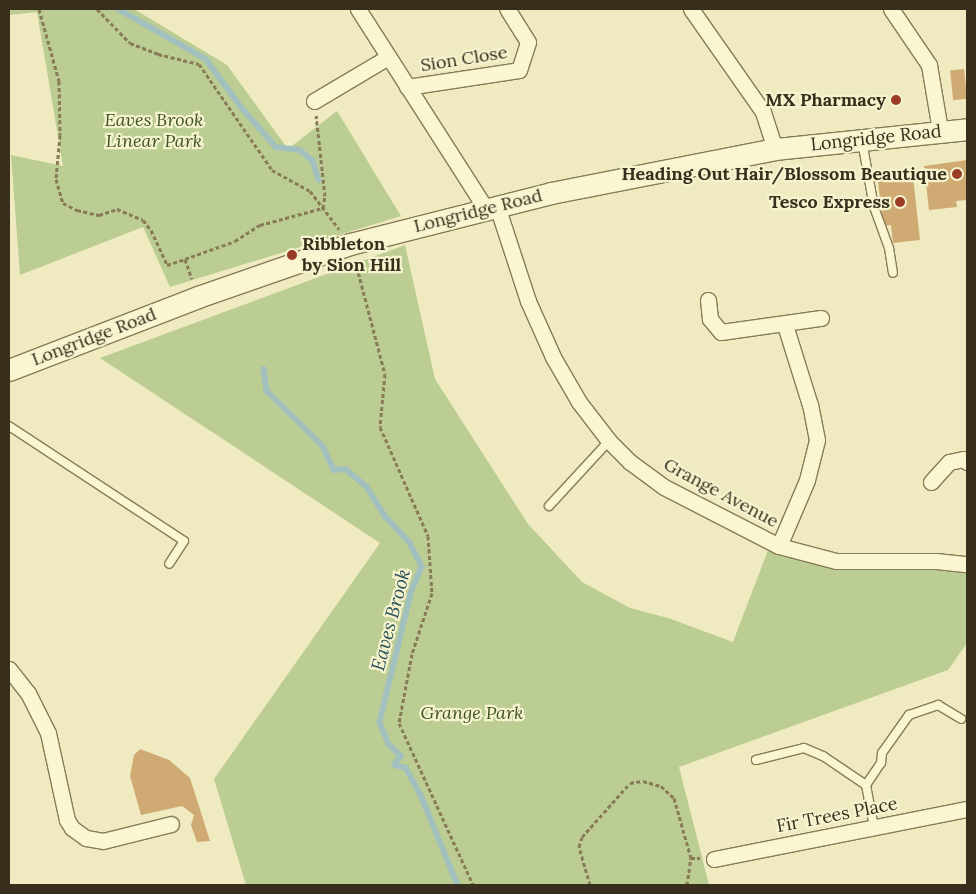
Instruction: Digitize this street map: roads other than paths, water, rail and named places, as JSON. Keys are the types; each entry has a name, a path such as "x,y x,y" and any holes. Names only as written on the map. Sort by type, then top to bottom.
{"main road":[{"name":"Longridge Road","path":"9,370 198,297 350,244 551,193 775,149 940,130 967,129"}],"street":[{"name":"Sion Close","path":"358,9 407,87 492,208"},
{"name":"Sion Close","path":"407,87 519,70 528,42 507,9"},
{"path":"691,9 763,112 775,149"},
{"path":"891,9 929,65 940,130"},
{"path":"314,101 388,57"},
{"name":"Grange Avenue","path":"492,208 528,302 553,357 579,402 609,441 630,462 664,487 779,546 836,561 936,561 967,564"},
{"path":"708,300 710,319 721,332 785,325 821,318"},
{"path":"779,546 807,480 817,440 810,405 785,325"},
{"path":"931,482 949,462 963,459 967,462"},
{"path":"9,669 28,692 48,733 67,820 72,828 86,838 103,841 171,824"},
{"name":"Fir Trees Place","path":"714,859 967,809"}],"lane":[{"path":"862,139 874,207 889,248 893,273"},
{"path":"9,426 184,541 169,564"},
{"path":"549,506 609,441"},
{"path":"874,827 866,785 881,763 882,752 909,715 938,705 961,719"},
{"path":"756,760 804,748 823,756 866,785"}],"waterway":[{"path":"118,9 206,59 242,108 276,147 300,150 313,161 319,180"},
{"name":"Eaves Brook","path":"264,369 267,391 323,446 334,470 346,469 367,487 386,517 410,543 422,567 412,590 380,722 389,744 401,756 395,765 406,768 421,795 458,885"}],"place":[{"name":"MX Pharmacy","path":"896,100"},
{"name":"Heading Out Hair/Blossom Beautique","path":"957,174"},
{"name":"Tesco Express","path":"900,202"},
{"name":"Ribbleton by Sion Hill","path":"292,255"}],"park label":[{"name":"Eaves Brook Linear Park","path":"154,131"},
{"name":"Grange Park","path":"472,713"}]}
